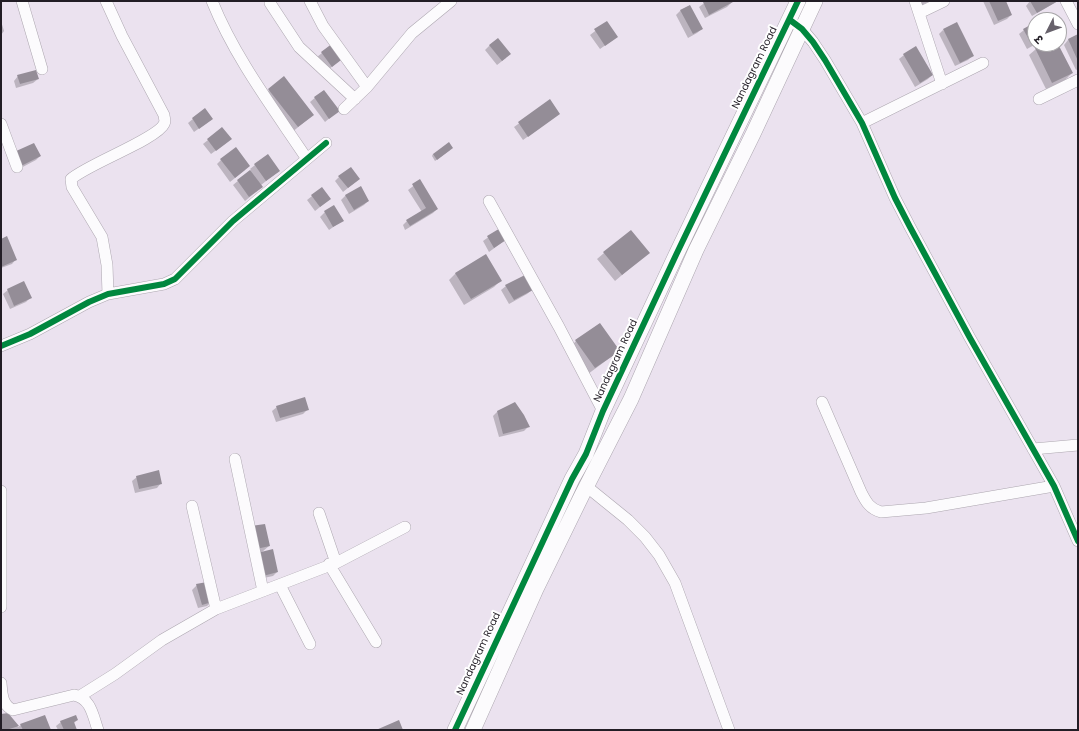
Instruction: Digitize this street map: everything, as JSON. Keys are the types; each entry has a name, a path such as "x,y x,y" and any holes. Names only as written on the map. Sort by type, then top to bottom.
{"street":[{"path":"22,1 42,69"},
{"path":"106,1 122,36 164,115 165,121 164,125 144,140 100,162 71,179 72,187 102,237 107,265 108,294"},
{"path":"212,1 226,32 244,64 307,159"},
{"path":"310,1 323,26 368,86"},
{"path":"344,109 368,86 412,33 451,1"},
{"name":"Nandagram Road","path":"472,730 500,670 572,479 586,454 603,411 679,248 798,1"},
{"name":"Nandagram Road","path":"455,730 486,664 538,568 586,486 631,399 696,250 753,134 815,1"},
{"path":"915,1 942,84"},
{"path":"919,13 944,1"},
{"path":"1066,1 1078,24"},
{"path":"270,3 299,47 355,99"},
{"path":"790,20 802,29 813,42 862,123 895,198 910,227 970,338 1054,486 1078,540"},
{"path":"862,123 983,63"},
{"path":"1039,99 1078,80"},
{"path":"1,124 17,167"},
{"path":"1,346 30,334 89,302 108,294 164,284 175,279 233,222 326,143"},
{"path":"489,201 560,327 603,411"},
{"path":"646,319 663,326"},
{"path":"822,402 861,492 874,510 881,512 926,508 1054,486"},
{"path":"1033,449 1078,445"},
{"path":"235,459 263,591"},
{"path":"586,486 628,520 645,538 659,555 675,582 729,730"},
{"path":"1,491 1,607"},
{"path":"192,506 216,609"},
{"path":"318,513 332,564 376,642"},
{"path":"80,696 115,674 162,640 216,609 332,564 405,527"},
{"path":"280,585 310,644"},
{"path":"486,664 500,670"},
{"path":"1,684 3,708 13,710 19,710 74,695 80,696 90,708 98,730"}],"building":[{"path":"989,1 1006,1 1012,15 998,21"},
{"path":"1030,1 1058,1 1039,12 1036,12"},
{"path":"703,2 733,2 709,15"},
{"path":"690,5 703,29 693,34 680,10"},
{"path":"607,21 618,37 605,46 594,29"},
{"path":"957,22 974,56 960,63 943,29"},
{"path":"1027,27 1027,36 1023,29"},
{"path":"1078,34 1078,61 1068,39"},
{"path":"498,38 511,54 502,61 489,45"},
{"path":"333,43 345,57 332,67 321,52"},
{"path":"916,46 933,75 920,83 903,54"},
{"path":"1037,52 1062,52 1073,73 1052,83"},
{"path":"36,70 39,79 20,84 17,75"},
{"path":"284,76 314,115 298,127 268,89"},
{"path":"324,90 340,111 329,119 314,97"},
{"path":"550,99 560,114 528,137 518,122"},
{"path":"205,108 213,119 199,129 192,118"},
{"path":"222,127 232,139 216,151 207,139"},
{"path":"449,142 453,148 437,160 433,154"},
{"path":"34,143 41,156 21,166 14,152"},
{"path":"236,147 250,166 235,178 220,159"},
{"path":"268,154 280,171 266,181 254,164"},
{"path":"351,167 360,179 348,188 338,176"},
{"path":"250,170 263,187 249,197 237,180"},
{"path":"420,179 438,209 410,226 406,220 426,208 412,184"},
{"path":"361,186 369,201 354,210 345,195"},
{"path":"322,187 331,199 320,207 311,195"},
{"path":"334,205 344,221 333,227 324,211"},
{"path":"502,227 509,238 494,248 487,236"},
{"path":"631,230 650,253 622,275 603,252"},
{"path":"7,236 17,260 1,267 1,239"},
{"path":"486,254 502,281 471,299 455,273"},
{"path":"525,275 533,290 514,300 505,285"},
{"path":"24,281 32,298 14,306 7,289"},
{"path":"600,323 620,351 595,368 575,340"},
{"path":"305,397 309,410 280,418 276,406"},
{"path":"515,402 530,427 503,434 497,411"},
{"path":"159,470 162,484 139,489 136,476"},
{"path":"265,524 270,546 256,549 251,526"},
{"path":"273,549 278,572 263,576 257,553"},
{"path":"207,582 212,602 202,605 196,584"},
{"path":"8,713 19,726 1,730 1,714"},
{"path":"45,715 51,730 23,730 20,724"},
{"path":"76,715 78,720 74,722 77,730 64,730 60,721"},
{"path":"399,720 403,730 376,730"}],"cycle path":[{"path":"455,730 572,479 586,454 603,411 676,255 798,1"},
{"path":"790,20 802,29 813,42 862,123 895,198 970,338 1054,486 1078,541"},
{"path":"1,346 30,334 89,302 108,294 164,284 175,279 233,221 326,143"}]}
